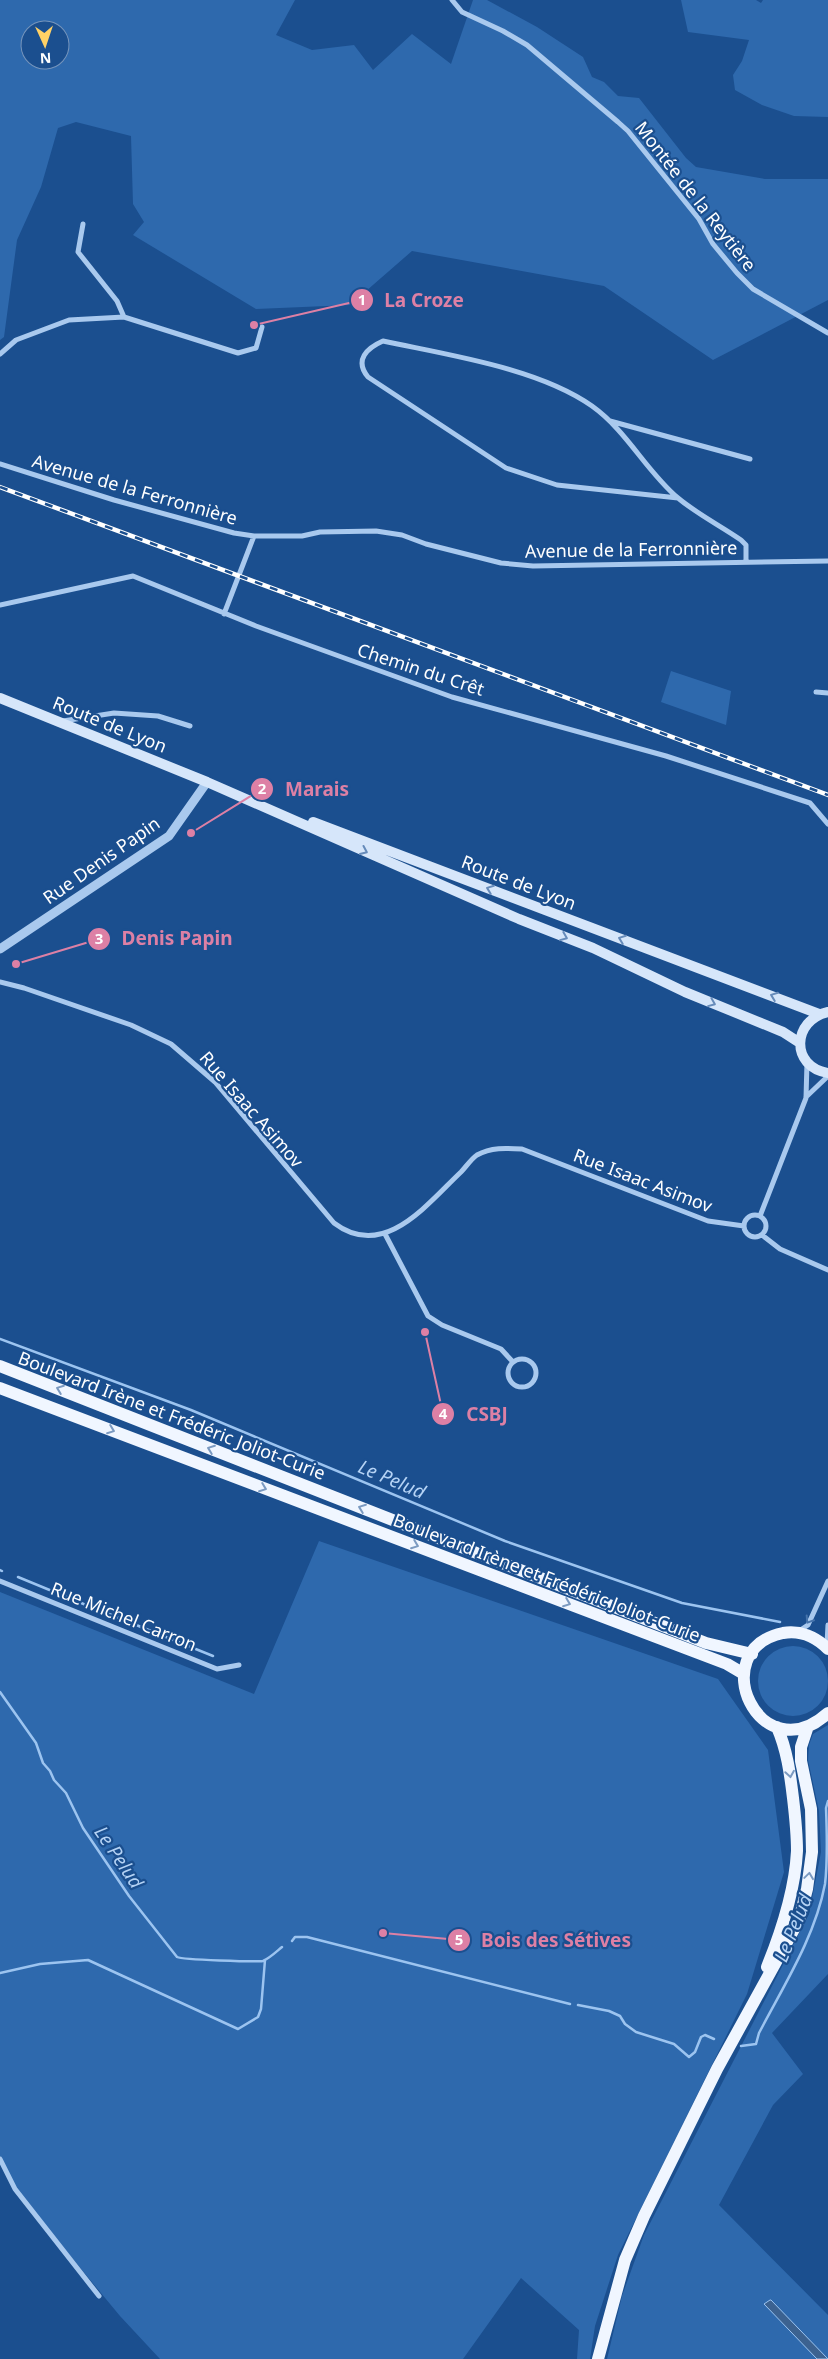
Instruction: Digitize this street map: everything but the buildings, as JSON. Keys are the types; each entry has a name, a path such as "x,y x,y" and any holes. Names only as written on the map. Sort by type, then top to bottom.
{"main road":[{"name":"Route de Lyon","path":"0,698 207,782 519,919 593,948 684,992 784,1032 800,1043"},
{"name":"Route de Lyon","path":"207,782 826,1013"},
{"path":"826,1013 805,1026 800,1043 807,1062 813,1068 828,1075"},
{"name":"Boulevard Irène et Frédéric Joliot-Curie","path":"0,1366 706,1643 752,1654"},
{"name":"Boulevard Irène et Frédéric Joliot-Curie","path":"0,1388 727,1664 744,1674"},
{"path":"827,1648 808,1635 797,1633 781,1634 767,1639 752,1654 744,1674 744,1688 755,1712 765,1721 777,1727 798,1729 808,1726 828,1713"},
{"path":"598,2359 625,2260 644,2216 755,1999 778,1961 799,1920 807,1889 813,1830 808,1792 803,1774 801,1747 808,1726"},
{"path":"755,1999 785,1916 792,1887 797,1851 787,1757 777,1727"}],"street":[{"name":"Montée de la Reytière","path":"452,0 462,12 503,31 527,45 628,130 699,218 713,244 737,274 753,289 814,327 828,333"},
{"path":"83,224 78,252 117,301 124,317"},
{"path":"0,354 16,340 69,320 124,317 238,353 256,348 262,327"},
{"path":"678,498 556,486 506,468 368,377 363,371 362,359 370,347 383,341 493,364 550,384 592,406 610,421 678,498 746,545 746,561"},
{"path":"610,421 750,459"},
{"name":"Avenue de la Ferronnière","path":"0,464 151,511 254,536 302,536 320,532 376,531 402,535 426,544 501,563 533,566 828,561"},
{"path":"224,614 254,536"},
{"name":"Chemin du Crêt","path":"0,605 133,576 224,614 452,696 666,756 810,803 828,824"},
{"path":"816,692 828,693"},
{"path":"62,722 114,713 158,716 190,726"},
{"name":"Rue Denis Papin","path":"0,949 169,836 207,782"},
{"name":"Rue Isaac Asimov","path":"0,982 24,988 131,1025 171,1044 214,1082 334,1223 346,1231 360,1236 385,1234 417,1214 477,1155 500,1147 522,1149 708,1221 744,1226"},
{"path":"760,1216 806,1098 807,1062"},
{"path":"806,1098 828,1075"},
{"path":"760,1216 766,1223 766,1230 762,1235 756,1237 749,1235 744,1226 749,1217 760,1216"},
{"path":"385,1234 428,1316 442,1325 501,1350 513,1362"},
{"path":"762,1235 780,1249 828,1270"},
{"path":"522,1359 530,1362 535,1370 531,1383 523,1387 511,1382 508,1370 513,1362 522,1359"},
{"name":"Rue Michel Carron","path":"0,1581 217,1669 239,1666"},
{"path":"797,1633 808,1625 828,1581"},
{"path":"827,1648 828,1624"},
{"path":"0,2159 15,2188 98,2296"}],"shaded area":[{"path":"0,0 295,0 276,35 312,50 354,45 373,70 412,34 451,64 473,0 487,0 537,27 583,57 592,77 604,82 618,96 639,98 686,158 696,167 765,179 828,179 828,300 713,360 604,286 412,251 350,305 256,309 133,235 144,222 133,204 131,136 76,122 58,128 41,187 17,240 4,337 0,340"},
{"path":"681,0 756,0 761,3 763,0 828,0 828,117 794,116 762,105 735,90 733,75 742,61 749,40 688,32"},
{"path":"671,671 731,691 726,725 661,702"},
{"path":"319,1541 718,1679 768,1750 784,1872 747,1994 618,2255 595,2326 590,2359 577,2359 579,2330 521,2278 463,2359 160,2359 120,2316 15,2189 0,2159 0,1592 254,1694"},
{"path":"793,1646 806,1649 818,1656 825,1668 828,1681 825,1694 818,1706 806,1713 793,1716 780,1713 768,1706 761,1694 758,1681 761,1668 768,1656 780,1649"},
{"path":"828,1725 828,1974 772,2033 803,2074 773,2105 719,2205 828,2315 828,2359 607,2359 622,2296 644,2235 809,1914 821,1852 819,1811 808,1760 809,1745 813,1734"},
{"path":"770,2300 828,2359 817,2359 764,2304"}],"waterway":[{"name":"Le Pelud","path":"0,1339 191,1410 505,1541 682,1603 780,1622"},
{"path":"18,1577 86,1605"},
{"path":"104,1612 213,1656"},
{"name":"Le Pelud","path":"0,1692 36,1743 43,1763 50,1771 54,1780 66,1793 83,1828 129,1896 177,1957 205,1960 263,1961 271,1957 282,1947"},
{"name":"Le Pelud","path":"741,2046 756,2044 759,2033 798,1960 814,1923 825,1884 827,1856 826,1808 828,1801"},
{"name":"Le Pelud","path":"292,1941 295,1937 307,1937 570,2004"},
{"name":"Le Pelud","path":"0,1973 40,1964 88,1960 238,2029 258,2017 261,2009 265,1960"},
{"name":"Le Pelud","path":"578,2005 609,2011 620,2016 625,2024 636,2032 674,2044 689,2057 695,2052 701,2037 705,2035 714,2039"}],"railway":[{"path":"0,487 828,795"}],"place":[{"name":"La Croze","path":"254,325"},
{"name":"Marais","path":"191,833"},
{"name":"Denis Papin","path":"16,964"},
{"name":"CSBJ","path":"425,1332"},
{"name":"Bois des Sétives","path":"383,1933"}]}
